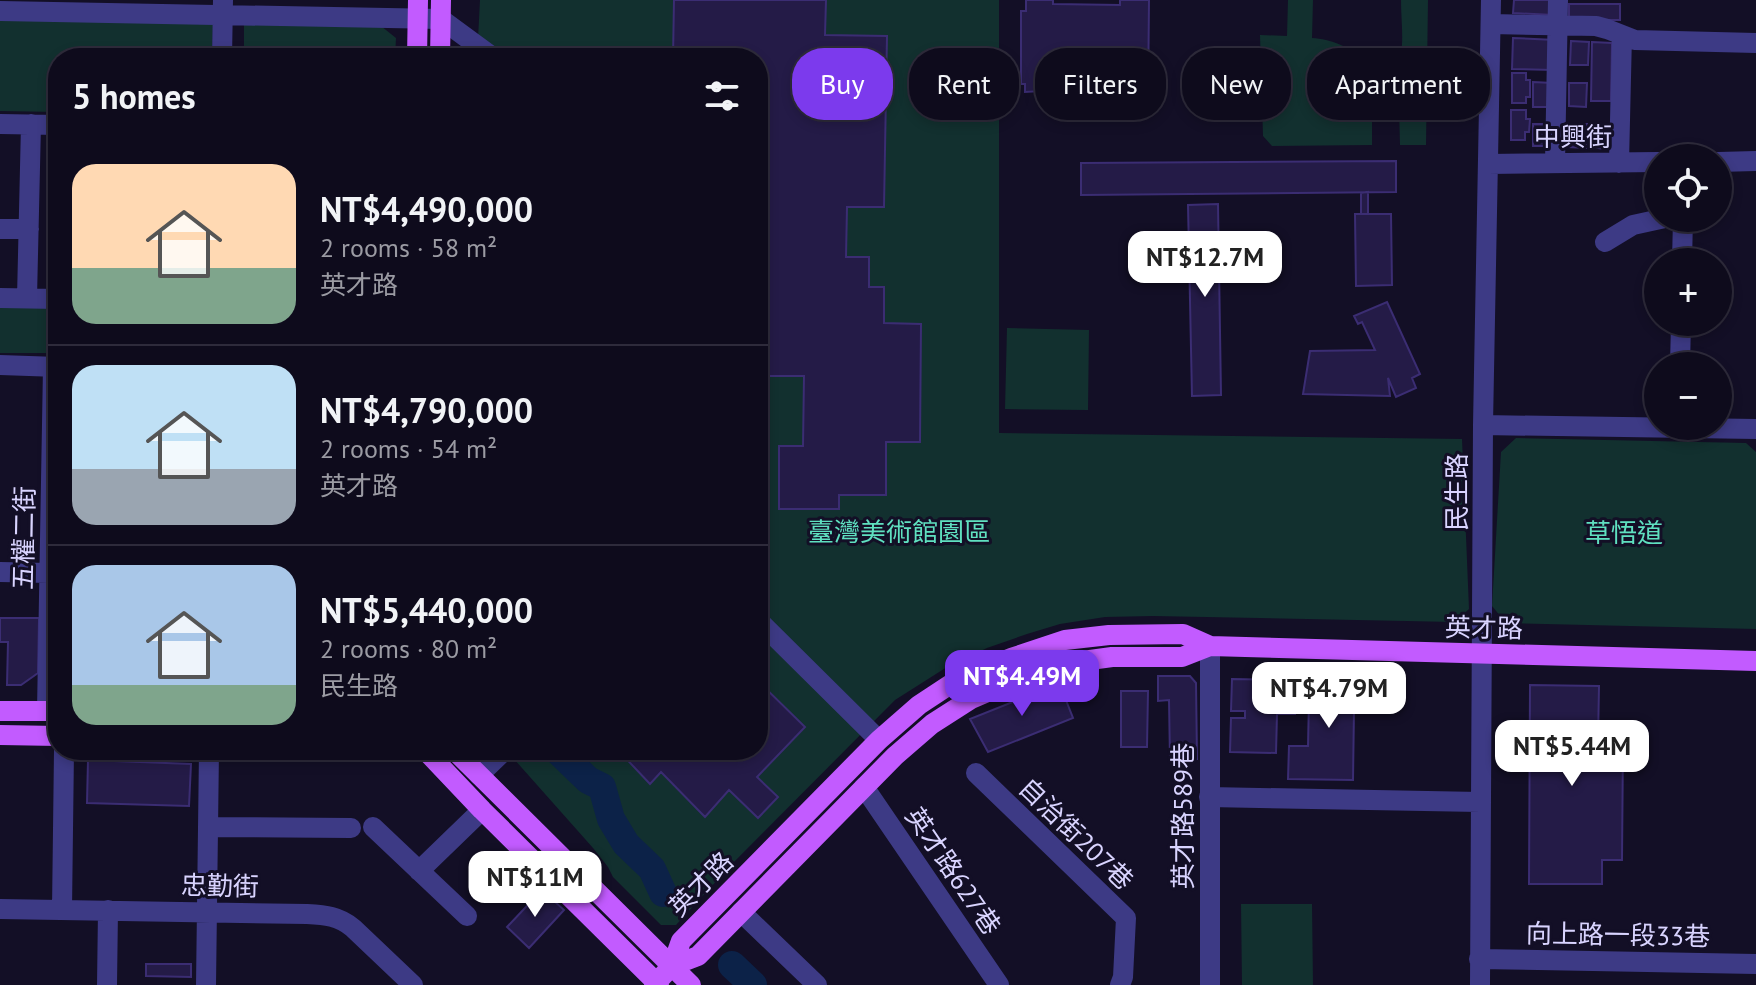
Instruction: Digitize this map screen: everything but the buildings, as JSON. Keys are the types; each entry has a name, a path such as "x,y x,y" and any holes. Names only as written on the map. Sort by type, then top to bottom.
{"main road":[{"path":"417,48 418,9"},
{"path":"440,48 441,10"},
{"name":"英才路","path":"672,966 681,941 879,740 919,705 960,678 1065,640 1109,635 1183,634 1210,646 1756,661"},
{"name":"英才路","path":"672,966 698,956 895,756 932,724 971,699 1068,663 1112,657 1182,657 1210,646"},
{"path":"0,711 48,711"},
{"path":"0,735 48,736"},
{"path":"434,760 656,984 672,966"},
{"path":"464,760 691,985"}],"street":[{"name":"民生路","path":"1480,985 1483,425 1491,0"},
{"path":"1555,163 1558,0"},
{"path":"0,11 145,6 441,10 482,48"},
{"path":"222,48 223,7"},
{"path":"1491,24 1596,26 1635,40 1756,43"},
{"path":"1619,163 1622,35"},
{"path":"0,124 48,125"},
{"path":"27,298 31,124"},
{"path":"1732,162 1756,161"},
{"name":"中興街","path":"1488,164 1644,162"},
{"path":"1605,242 1633,225 1644,223"},
{"path":"0,229 29,229"},
{"path":"0,298 48,299"},
{"path":"0,365 48,367"},
{"path":"1483,425 1644,427"},
{"path":"1732,428 1756,429"},
{"path":"0,572 48,573"},
{"path":"768,630 879,740"},
{"name":"英才路589巷","path":"1210,646 1210,985"},
{"path":"62,910 64,760"},
{"path":"206,985 209,760"},
{"path":"479,775 495,760"},
{"name":"自治街207巷","path":"976,773 1126,918 1120,985"},
{"name":"英才路627巷","path":"864,787 999,985"},
{"path":"1209,797 1480,802"},
{"path":"419,871 482,810"},
{"path":"208,827 351,828"},
{"path":"373,827 467,916"},
{"name":"忠勤街","path":"0,909 335,917 345,921 413,985"},
{"path":"107,985 108,910"},
{"path":"741,912 817,985"},
{"name":"向上路一段33巷","path":"1479,959 1756,964"}],"green space":[{"name":"臺灣美術館園區","path":"480,0 999,0 999,48 909,48 909,120 999,120 999,433 1462,439 1469,609 1455,622 1105,617 1060,624 987,648 947,667 895,700 732,864 676,925 661,925 613,877 593,848 515,760 768,760 768,48 478,48"},
{"path":"1288,0 1313,0 1312,38 1346,48 1307,48 1307,120 1372,120 1372,145 1272,146 1263,136 1263,120 1291,120 1291,48 1260,48 1260,35 1287,36"},
{"path":"1401,0 1428,0 1427,48 1401,48"},
{"path":"0,19 213,23 212,48 48,48 48,112 0,111"},
{"path":"244,23 381,26 396,38 396,48 244,48"},
{"path":"1399,120 1426,120 1426,145 1400,145"},
{"path":"0,306 48,306 48,353 0,353"},
{"path":"1007,328 1089,330 1088,410 1005,409"},
{"name":"草悟道","path":"1516,438 1746,443 1756,452 1756,629 1506,623 1492,606 1501,452"},
{"path":"1241,904 1312,904 1313,985 1242,985"}],"waterway":[{"path":"567,760 588,780 602,787 611,819 626,844 652,869 663,893"},
{"path":"732,965 753,985"}]}
